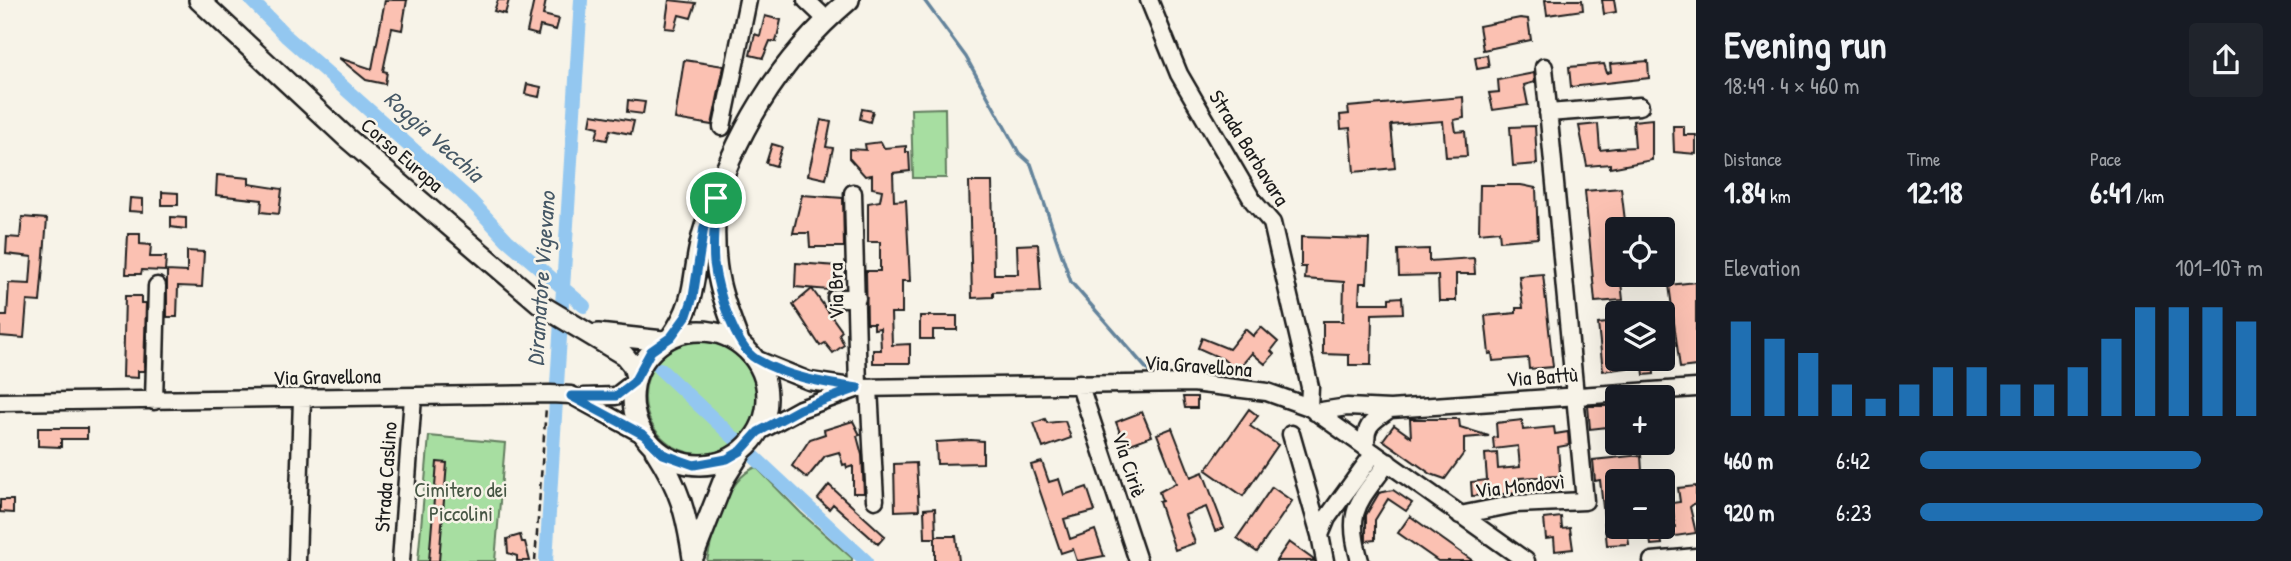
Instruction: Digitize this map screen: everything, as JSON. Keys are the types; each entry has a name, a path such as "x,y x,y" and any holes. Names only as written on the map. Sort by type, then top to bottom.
{"main road":[{"name":"Corso Europa","path":"199,0 347,138 544,307 624,355 633,366 635,380"},
{"path":"693,559 685,508 671,474 647,439 634,410 635,380 651,351 667,339 687,315 693,297 704,227 742,131 794,54 849,0"},
{"path":"716,198 714,261 719,290 740,344"},
{"path":"585,331 632,340 667,339 688,331 707,331 725,335 740,344 755,359 766,387 764,418 724,479 693,559"},
{"path":"647,439 663,454 694,465 727,459 748,444"}],"street":[{"path":"722,127 748,0"},
{"path":"806,0 827,20"},
{"name":"Strada Barbavara","path":"1149,0 1179,74 1253,201 1272,223 1310,387 1312,410"},
{"path":"1544,67 1577,395"},
{"path":"1548,113 1640,106"},
{"name":"Via Bra","path":"853,193 863,388 874,500"},
{"path":"154,401 157,286"},
{"path":"836,298 857,298"},
{"name":"Via Gravellona","path":"755,359 809,381 863,388 1079,383 1231,386 1267,392 1312,410 1526,561"},
{"path":"571,396 616,396 635,380"},
{"name":"Via Ciriè","path":"1079,383 1139,561"},
{"name":"Via Gravellona","path":"748,444 800,409 863,388"},
{"name":"Via Battù","path":"1312,410 1347,407 1390,409 1696,388"},
{"name":"Via Gravellona","path":"0,402 548,394 571,396 647,439"},
{"name":"Via Mondovì","path":"1460,515 1514,504 1585,501 1577,395"},
{"name":"Strada Caslino","path":"401,561 413,397"},
{"path":"297,561 302,399"},
{"path":"1360,561 1351,529 1376,455 1365,435 1368,423 1390,409"},
{"path":"1291,434 1325,561"},
{"path":"1320,535 1327,518 1376,455"},
{"path":"1651,561 1696,557"}],"path":[{"path":"535,561 548,394"}],"green space":[{"path":"945,108 946,178 913,178 911,109"},
{"path":"702,340 724,344 742,357 755,375 759,397 755,419 742,437 724,450 702,454 680,450 662,437 649,419 645,397 649,375 662,357 680,344"},
{"name":"Cimitero dei Piccolini","path":"429,436 505,443 495,561 418,561"},
{"path":"756,467 801,513 852,558 852,561 707,561 717,522 728,495 745,474"}],"building":[{"path":"385,0 407,0 402,30 392,28 383,71 387,72 385,84 366,80 339,58 372,69"},
{"path":"498,0 509,0 505,14 494,11"},
{"path":"534,0 546,0 543,15 559,19 556,30 540,26 538,35 527,32"},
{"path":"669,0 696,3 691,18 679,15 675,29 665,28"},
{"path":"1545,0 1582,0 1583,10 1547,15"},
{"path":"1602,0 1614,0 1616,12 1604,14"},
{"path":"765,16 781,20 776,42 770,41 763,58 750,55 755,34 760,36"},
{"path":"1520,18 1528,19 1531,40 1483,50 1479,26"},
{"path":"1487,55 1489,67 1477,69 1475,57"},
{"path":"684,60 724,66 712,125 675,119"},
{"path":"1648,61 1649,78 1571,87 1569,67 1604,64 1607,73 1611,72 1610,64"},
{"path":"1534,73 1535,82 1524,85 1528,105 1493,110 1489,93 1499,92 1498,80"},
{"path":"527,84 541,87 539,97 525,94"},
{"path":"1463,97 1464,118 1454,120 1456,132 1465,131 1467,156 1446,157 1443,121 1391,125 1395,168 1354,172 1350,128 1341,129 1340,115 1349,114 1348,107"},
{"path":"628,100 645,102 643,114 627,112"},
{"path":"862,109 873,111 870,122 860,119"},
{"path":"592,114 634,121 631,134 610,130 607,140 596,138 599,127 590,125"},
{"path":"1652,119 1652,160 1610,168 1610,164 1587,166 1579,126 1598,124 1600,150 1635,147 1633,121"},
{"path":"821,120 831,122 826,147 833,148 826,179 808,175"},
{"path":"1535,126 1537,164 1513,166 1510,127"},
{"path":"1673,126 1684,126 1684,135 1696,135 1696,154 1674,152"},
{"path":"881,142 884,148 906,146 906,152 909,152 910,171 893,173 894,201 906,200 910,281 902,281 902,313 891,313 892,345 910,344 910,363 873,363 873,350 881,350 880,328 874,329 874,323 867,323 866,271 880,271 880,242 868,242 868,203 880,201 882,190 872,188 872,175 865,176 849,158 849,149 866,150 865,144"},
{"path":"772,144 782,147 776,166 766,163"},
{"path":"217,175 249,178 249,184 282,189 279,214 261,212 262,200 216,195"},
{"path":"969,182 992,182 994,274 1018,274 1017,245 1038,244 1041,291 993,292 993,297 972,298"},
{"path":"1480,185 1521,185 1536,188 1538,238 1500,241 1499,231 1479,233"},
{"path":"1621,188 1625,217 1605,217 1605,287 1622,287 1623,300 1595,302 1585,191"},
{"path":"162,192 178,193 178,205 162,205"},
{"path":"802,195 843,198 844,247 810,247 809,233 793,233"},
{"path":"130,198 143,199 143,212 129,211"},
{"path":"22,217 47,219 40,302 27,301 24,338 0,336 0,316 7,316 9,283 30,284 32,257 6,254 7,237 20,238"},
{"path":"171,217 186,218 186,229 171,227"},
{"path":"128,234 140,234 140,244 151,245 150,257 166,257 165,271 142,270 141,274 126,274"},
{"path":"1301,237 1369,239 1367,283 1360,283 1359,303 1389,303 1389,298 1402,297 1403,313 1372,314 1371,365 1349,365 1349,355 1323,354 1323,321 1343,321 1344,282 1305,279 1306,267 1301,267"},
{"path":"1429,249 1429,261 1474,258 1475,274 1456,274 1456,301 1439,301 1438,275 1399,276 1398,250"},
{"path":"187,251 204,252 202,287 178,286 177,317 167,317 167,271 187,272"},
{"path":"796,263 837,266 835,283 831,283 829,290 795,287"},
{"path":"1543,274 1553,367 1529,369 1528,358 1493,361 1492,353 1489,354 1485,316 1516,313 1516,308 1523,308 1519,276"},
{"path":"1696,282 1696,366 1680,368 1675,330 1675,301 1671,301 1669,287 1675,287 1675,284"},
{"path":"812,289 842,331 839,334 844,345 833,353 825,343 820,346 793,305"},
{"path":"125,296 141,296 141,303 146,303 144,371 138,371 138,378 123,377"},
{"path":"920,316 957,316 957,330 933,330 933,339 920,339"},
{"path":"1605,323 1605,371 1603,371 1598,324"},
{"path":"1261,327 1278,342 1271,351 1274,354 1265,364 1252,353 1237,371 1223,359 1198,348 1202,338 1229,349 1245,329 1253,336"},
{"path":"1644,371 1654,371 1654,374 1644,375"},
{"path":"1183,397 1197,397 1197,408 1185,408"},
{"path":"1588,406 1605,406 1605,427 1590,429"},
{"path":"1249,409 1258,416 1250,426 1278,445 1243,496 1206,470"},
{"path":"1142,412 1152,436 1125,446 1116,422"},
{"path":"1045,419 1047,423 1065,421 1071,438 1043,448 1034,423"},
{"path":"1410,419 1459,419 1460,427 1489,436 1464,438 1464,453 1445,479 1431,474 1383,440 1394,425 1411,437"},
{"path":"1522,420 1523,430 1554,427 1555,434 1568,432 1569,445 1558,447 1560,473 1558,476 1519,478 1520,493 1472,496 1471,482 1487,480 1485,454 1497,453 1498,469 1520,467 1518,446 1494,449 1493,438 1497,437 1496,423"},
{"path":"853,421 860,435 857,436 862,455 864,493 853,493 853,466 847,468 846,464 843,465 839,452 825,456 807,478 792,466 810,439 825,434 824,430"},
{"path":"38,428 87,428 87,439 61,439 61,447 38,446"},
{"path":"1172,428 1191,477 1203,472 1224,528 1215,531 1206,507 1185,515 1195,543 1175,550 1159,502 1162,501 1159,492 1176,483 1157,434"},
{"path":"983,441 983,463 937,464 936,442"},
{"path":"1641,455 1642,469 1605,469 1605,526 1600,480 1595,481 1593,460"},
{"path":"437,462 447,463 439,561 429,561"},
{"path":"1042,462 1049,482 1059,479 1064,495 1087,487 1095,511 1064,519 1070,539 1095,530 1104,556 1077,561 1073,549 1061,553 1031,465"},
{"path":"916,463 919,510 895,511 894,464"},
{"path":"829,485 885,536 878,544 833,504 829,509 818,499"},
{"path":"1696,486 1696,502 1690,507 1696,533 1675,536 1675,503 1680,502 1678,488"},
{"path":"1272,487 1292,501 1257,552 1237,538"},
{"path":"1393,490 1412,503 1406,511 1388,499 1375,520 1375,540 1366,541 1366,515 1379,493"},
{"path":"0,500 13,500 13,513 0,512"},
{"path":"935,508 936,536 956,536 959,561 935,561 935,538 925,538 924,509"},
{"path":"1410,516 1473,561 1438,561 1398,533"},
{"path":"1561,517 1562,529 1570,528 1573,549 1555,551 1554,538 1546,539 1544,519"},
{"path":"520,535 522,542 525,542 530,561 517,561 517,556 508,553 507,539"},
{"path":"1606,539 1628,539 1629,544 1607,545"},
{"path":"1650,539 1661,539 1662,544 1651,545"},
{"path":"1289,542 1314,560 1314,561 1276,561"}],"waterway":[{"name":"Roggia Vecchia","path":"251,0 287,37 471,201 507,240 584,306"},
{"name":"Diramatore Vigevano","path":"546,561 581,0"},
{"path":"924,0 966,57 1019,153 1031,164 1071,282 1152,375"},
{"name":"Roggia Vecchia","path":"660,369 866,561"}],"route":[{"path":"716,198 714,261 719,290 740,344 755,359 809,381 858,388 800,409 758,432 741,451 727,459 694,465 663,454 644,435 598,407 571,396 616,396 634,382 642,363 651,351 671,337 687,315 693,297 704,227 716,198"}]}
